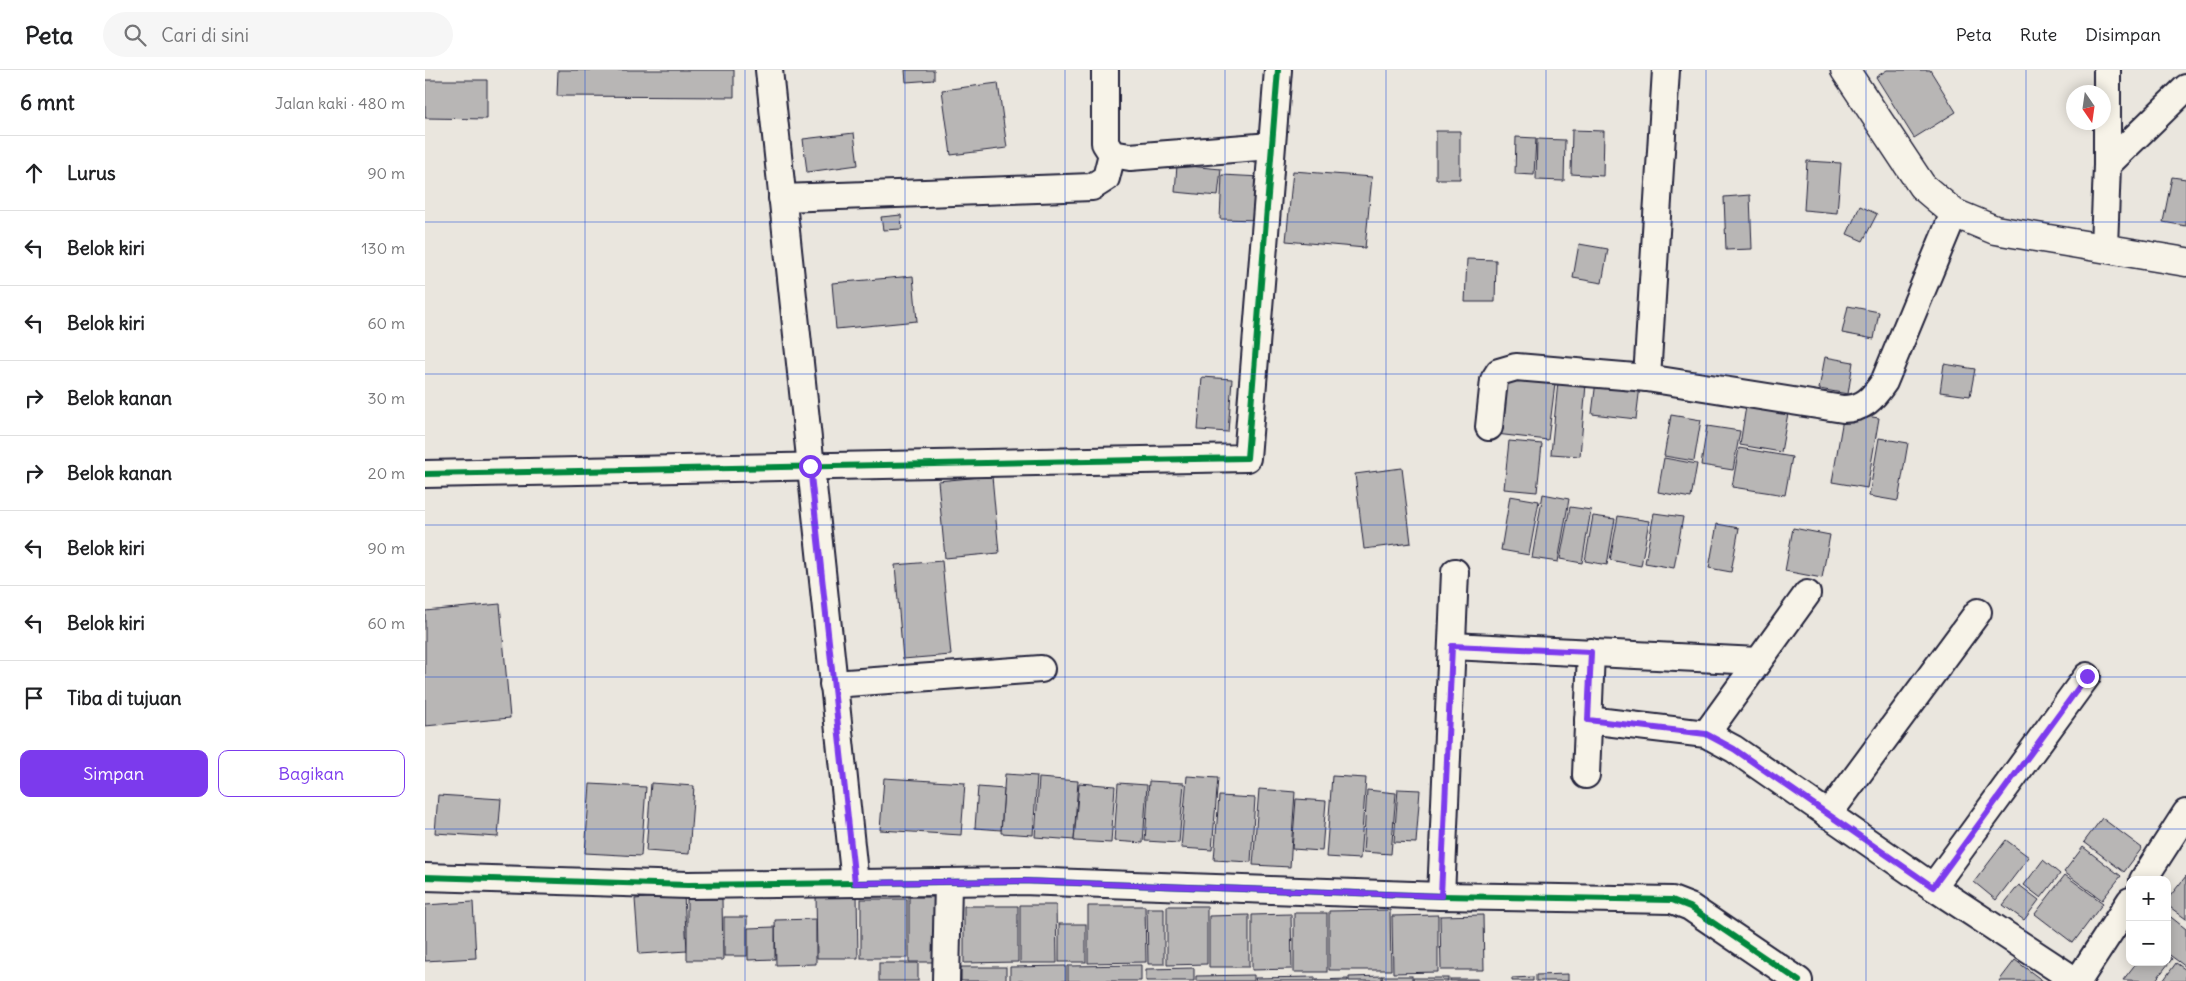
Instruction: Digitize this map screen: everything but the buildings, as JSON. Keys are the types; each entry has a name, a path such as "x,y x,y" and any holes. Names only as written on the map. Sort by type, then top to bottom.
{"street":[{"path":"769,70 855,883"},
{"path":"782,198 1092,187 1106,178 1112,154 1105,143 1105,70"},
{"path":"425,474 1247,458 1271,146 1279,70"},
{"path":"1647,378 1666,70"},
{"path":"1845,70 1922,186 1954,213 1995,230 2186,262"},
{"path":"2104,247 2107,165 2107,70"},
{"path":"2107,165 2186,88"},
{"path":"1112,154 1130,157 1271,146"},
{"path":"1489,427 1492,384 1499,372 1516,367 1647,378 1843,409 1860,406 1869,402 1884,382 1954,213"},
{"path":"1441,896 1455,572"},
{"path":"1706,734 1807,594"},
{"path":"1828,815 1978,612"},
{"path":"1452,646 1758,661"},
{"path":"1586,775 1591,652"},
{"path":"833,684 1041,669"},
{"path":"1933,887 2087,676"},
{"path":"1588,720 1706,734 1734,749 1933,887 2077,981 2126,907"},
{"path":"2146,876 2186,813"},
{"path":"425,877 688,884 1022,881 1441,896 1672,900 1690,907 1799,981"},
{"path":"947,981 948,882"}],"cycle path":[{"path":"425,474 1247,458 1278,70"},
{"path":"425,877 688,885 1022,881 1441,896 1672,900 1690,907 1799,981"}],"route":[{"path":"810,466 855,883 1022,881 1441,896 1452,646 1591,652 1588,720 1706,734 1734,749 1933,887 2087,676"}]}
